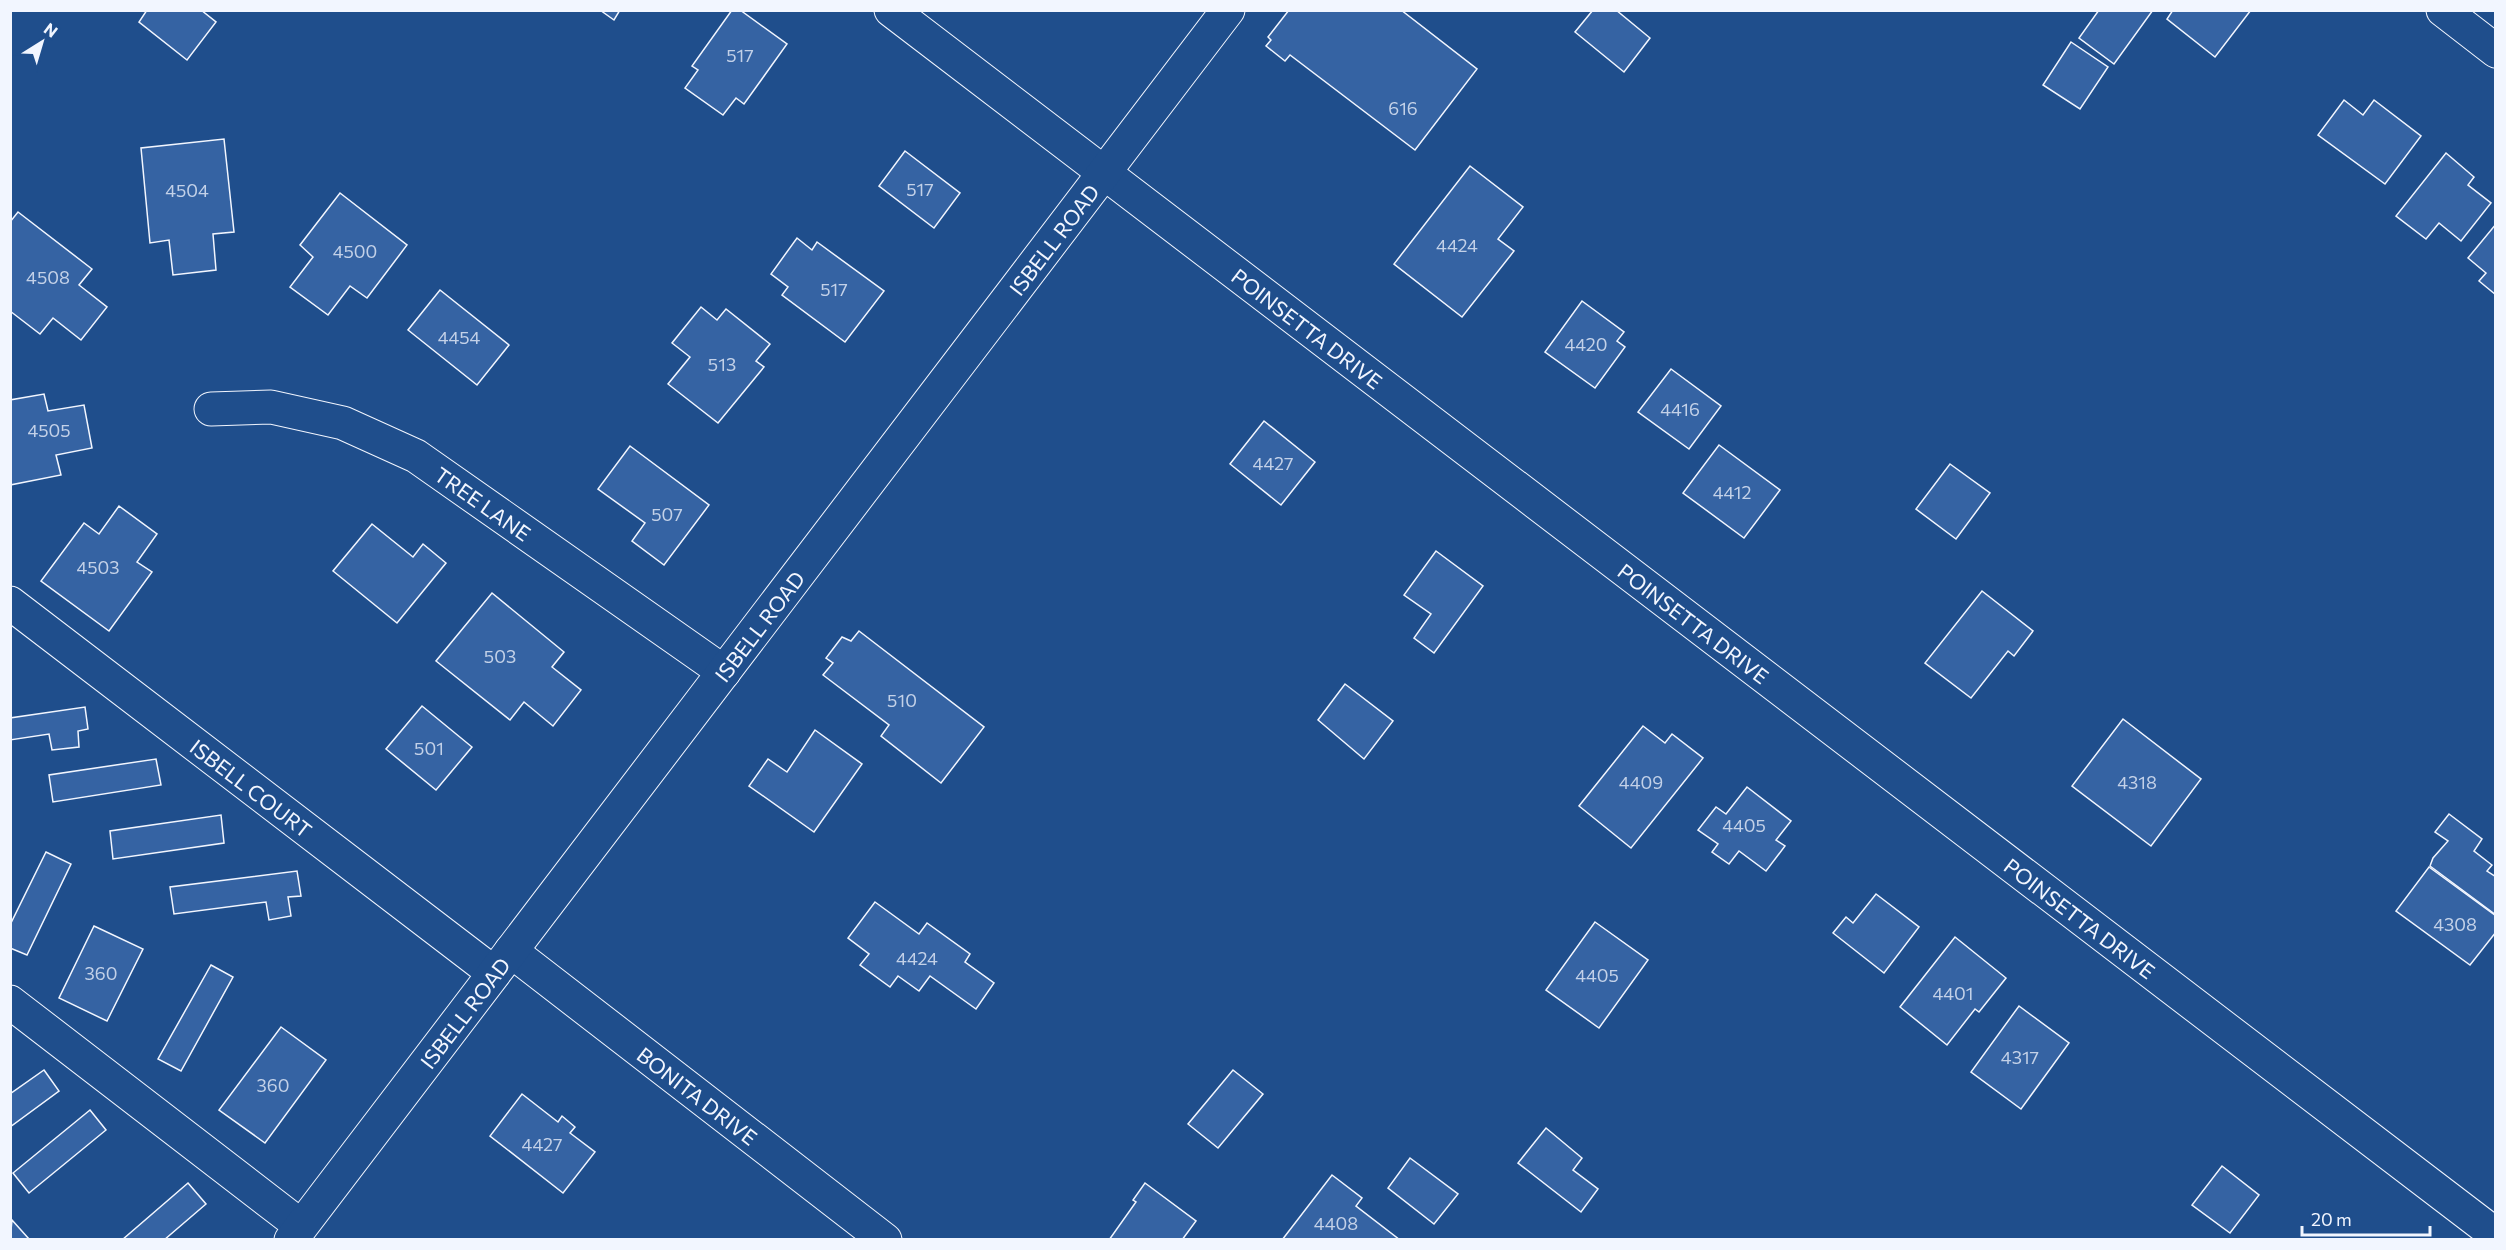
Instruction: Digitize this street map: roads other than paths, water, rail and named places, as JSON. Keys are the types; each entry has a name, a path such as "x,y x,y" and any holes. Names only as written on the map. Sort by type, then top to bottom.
{"street":[{"name":"POINSETTA DRIVE","path":"891,10 2496,1235"},
{"name":"ISBELL ROAD","path":"296,1233 1228,10"},
{"path":"2444,10 2496,51"},
{"name":"TREE LANE","path":"211,409 271,407 343,423 416,456 724,672"},
{"name":"ISBELL COURT","path":"10,603 502,962"},
{"name":"BONITA DRIVE","path":"502,962 885,1239"},
{"path":"10,1002 296,1233"}]}
